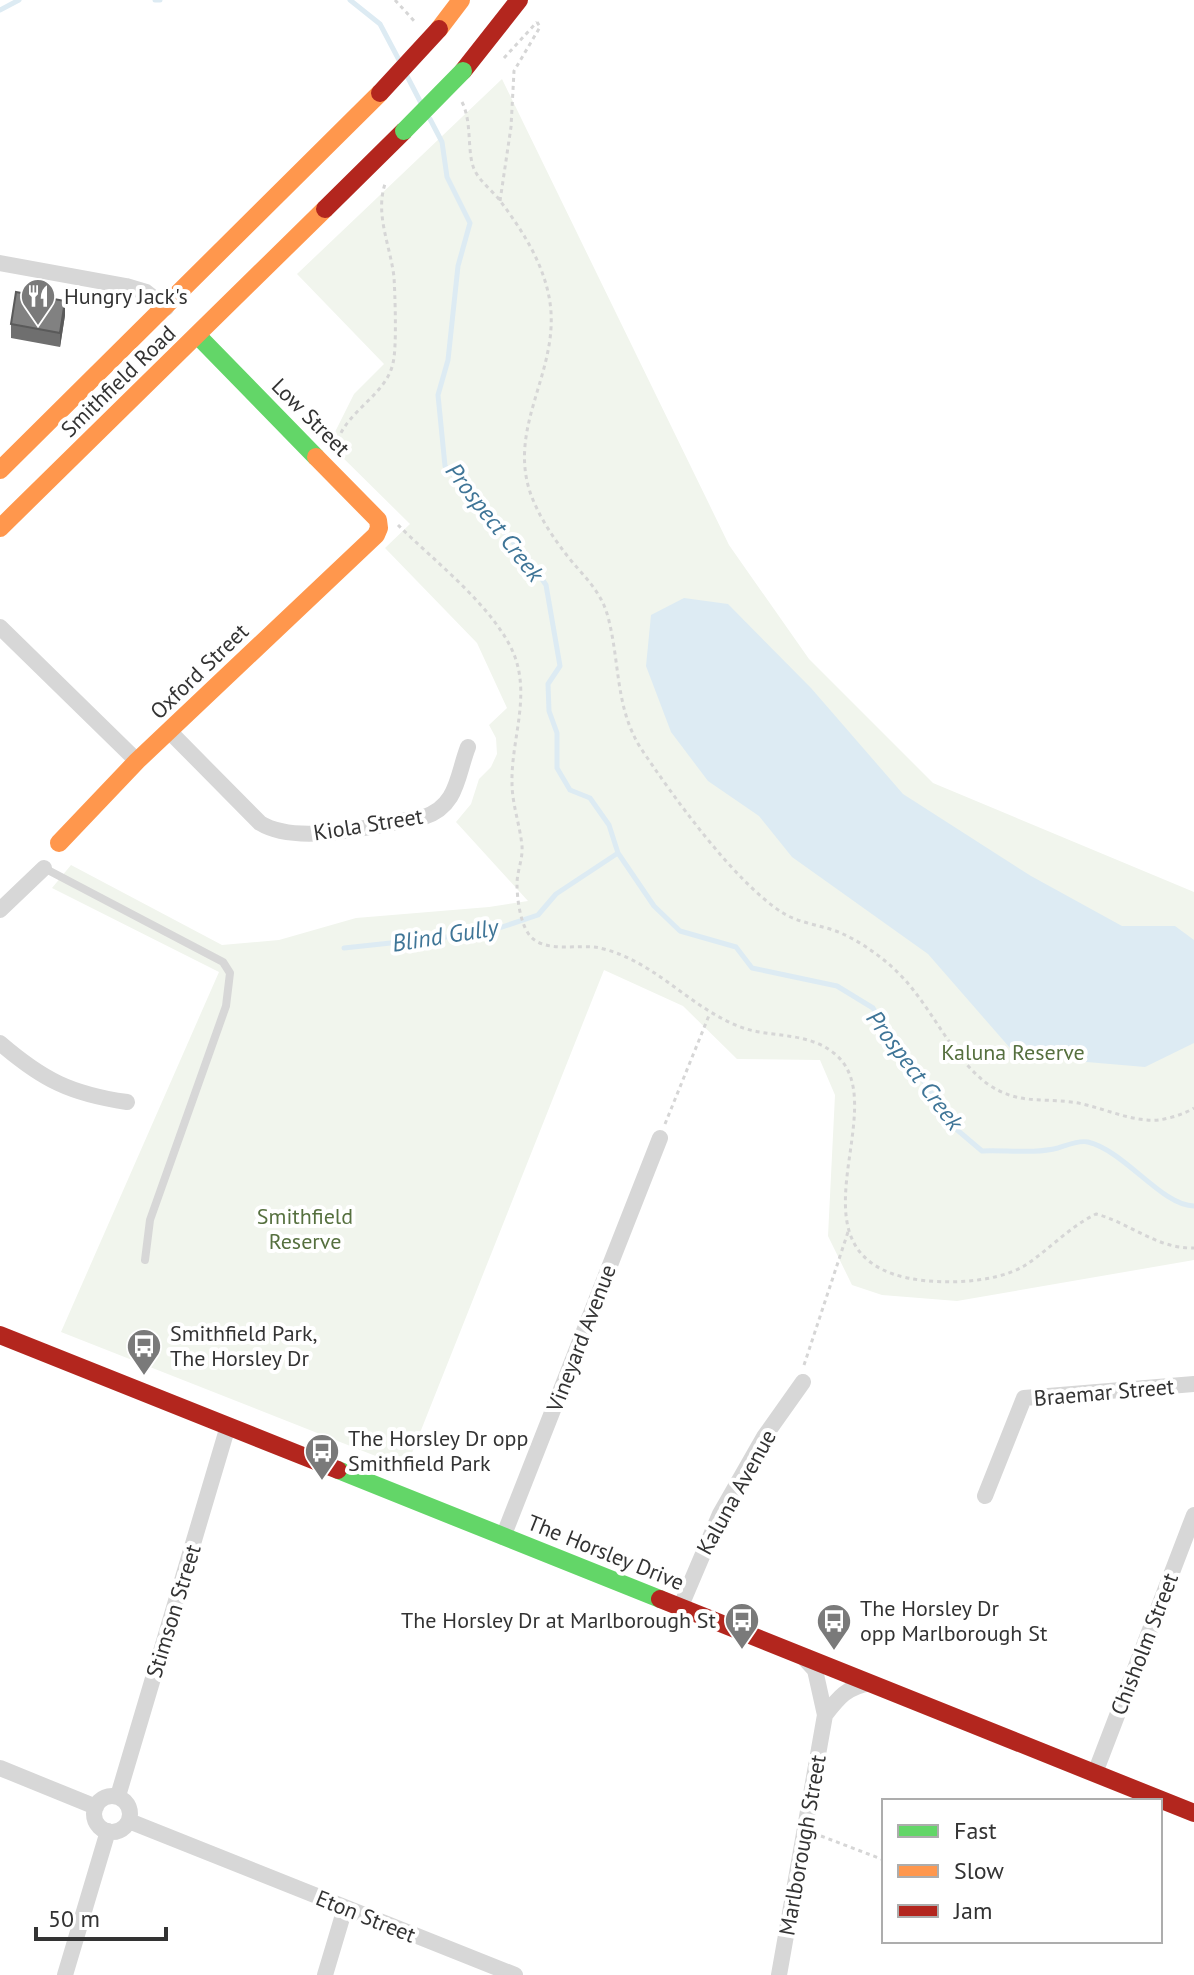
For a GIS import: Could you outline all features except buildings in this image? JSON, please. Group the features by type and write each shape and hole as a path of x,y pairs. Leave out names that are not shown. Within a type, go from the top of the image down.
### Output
{"main road":[{"name":"Smithfield Road","path":"0,470 380,93 439,29 461,0"},
{"name":"Smithfield Road","path":"0,528 198,336 463,71 519,0"},
{"name":"Low Street","path":"198,336 378,520 376,535"},
{"name":"Oxford Street","path":"59,843 137,761 376,535"},
{"name":"The Horsley Drive","path":"0,1335 1159,1799"},
{"name":"The Horsley Drive","path":"1162,1800 1194,1813"}],"street":[{"path":"0,263 126,286 146,292 166,308"},
{"path":"0,627 137,761"},
{"name":"Kiola Street","path":"170,732 260,823 275,831 302,835 424,817 439,811 453,795 468,747"},
{"path":"0,910 44,868"},
{"path":"0,1043 53,1082 90,1097 127,1102"},
{"name":"Vineyard Avenue","path":"503,1537 660,1138"},
{"name":"Kaluna Avenue","path":"680,1608 720,1514 764,1437 803,1382"},
{"name":"Braemar Street","path":"985,1496 1024,1398 1194,1384"},
{"name":"Stimson Street","path":"118,1796 228,1426"},
{"name":"Chisholm Street","path":"1095,1773 1194,1515"},
{"name":"Marlborough Street","path":"779,1975 825,1715 815,1670 803,1656"},
{"path":"825,1715 844,1691 870,1683"},
{"path":"0,1768 96,1807"},
{"path":"105,1796 118,1796 126,1805 129,1821 123,1830 108,1831 96,1817 96,1807 105,1796"},
{"name":"Eton Street","path":"129,1821 515,1975"},
{"path":"65,1975 108,1831"},
{"path":"325,1975 345,1908"}],"lane":[{"path":"44,868 223,962 230,973 226,1006 150,1220 145,1260"}],"path":[{"path":"537,22 540,27 514,71 511,127 500,202 537,256 551,310 549,357 531,409 523,450 530,492 545,523 565,553 600,594 609,618 621,704 639,744 708,840 759,895 785,915 844,934 894,968 957,1051 987,1084 1016,1099 1072,1102 1150,1121 1194,1108"},
{"path":"340,460 336,447 339,434 386,380 393,363 394,277 379,204 385,182 395,171"},
{"path":"392,516 490,616 515,658 522,700 511,785 523,849 517,884 527,931 539,942 548,945 599,948 640,964 668,980 710,1013 741,1028 792,1035 817,1043 837,1055 851,1078 853,1107 847,1216 853,1246 866,1261 894,1274 939,1281 982,1280 1020,1268 1060,1241 1080,1222 1096,1214 1109,1217 1157,1242 1194,1248"},
{"path":"660,1138 710,1013"},
{"path":"803,1382 804,1365 849,1228"},
{"path":"821,1836 882,1859"}],"green space":[{"path":"502,79 729,545 809,659 933,783 1194,892 1194,1260 957,1301 882,1295 852,1285 828,1236 835,1095 820,1060 737,1059 683,1006 604,970 406,1468 61,1332 219,972 52,888 71,865 222,945 279,940 356,918 528,901 456,822 471,804 479,779 491,767 497,754 496,738 489,725 507,708 477,643 385,548 410,524 329,444 354,394 384,364 297,274"}],"shaded area":[{"path":"684,598 728,604 811,688 903,794 1031,876 1122,926 1175,926 1194,940 1194,1043 1145,1067 1017,1056 928,954 792,857 759,816 708,781 671,732 646,666 651,615"}],"waterway":[{"name":"Prospect Creek","path":"0,10 19,0"},
{"name":"Prospect Creek","path":"155,0 160,0"},
{"name":"Prospect Creek","path":"350,0 380,24 399,60"},
{"name":"Prospect Creek","path":"407,76 421,103"},
{"name":"Prospect Creek","path":"430,119 442,142 447,177 470,223 458,266 448,360 438,395 445,466 529,560 546,585 560,666 548,684 549,711 557,733 557,768 570,790 590,798 609,825 618,853 654,906 680,931 736,947 752,968 837,986 873,1008 949,1123 982,1151 1040,1151 1088,1142 1116,1156 1169,1197 1194,1206"},
{"name":"Blind Gully","path":"344,948 484,933 538,915 556,894 618,853"}],"traffic: fast":[{"path":"404,131 463,71"},
{"path":"198,336 316,457"},
{"path":"338,1470 660,1599"}],"traffic: slow":[{"path":"439,29 461,0"},
{"path":"0,470 380,93"},
{"path":"0,528 325,209"},
{"path":"59,843 137,761 376,535 378,520 316,457"}],"traffic: jam":[{"path":"463,71 519,0"},
{"path":"380,93 439,29"},
{"path":"325,209 404,131"},
{"path":"0,1335 338,1470"},
{"path":"660,1599 1159,1799"},
{"path":"1162,1800 1194,1813"}],"place":[{"name":"Hungry Jack's","path":"38,327"},
{"name":"Smithfield Park, The Horsley Dr","path":"144,1377"},
{"name":"The Horsley Dr opp Smithfield Park","path":"322,1482"},
{"name":"The Horsley Dr at Marlborough St","path":"742,1651"},
{"name":"The Horsley Dr opp Marlborough St","path":"834,1652"}],"park label":[{"name":"Kaluna Reserve","path":"1013,1052"},
{"name":"Smithfield Reserve","path":"305,1228"}]}
